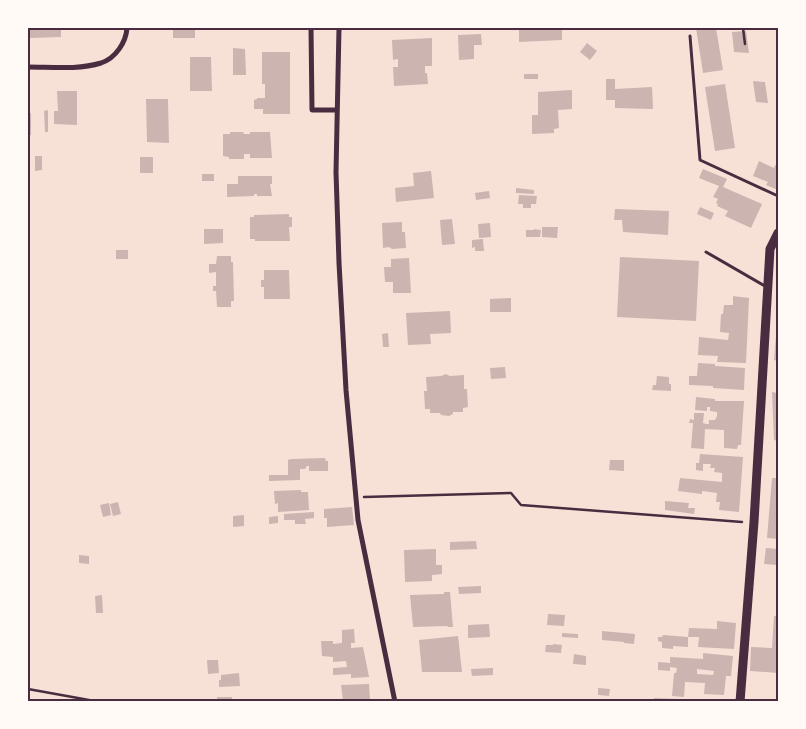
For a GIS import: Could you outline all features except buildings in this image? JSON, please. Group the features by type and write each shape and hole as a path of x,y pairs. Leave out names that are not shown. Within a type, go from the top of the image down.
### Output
{"street":[{"path":"28,67 79,66 103,63 125,42 128,28"},
{"path":"311,28 312,110 336,110"},
{"path":"339,28 336,110 339,263 346,390 358,520 396,702"},
{"path":"740,702 754,522 770,249 778,233"}],"lane":[{"path":"690,36 700,160 778,196"},
{"path":"706,252 768,288"}],"path":[{"path":"744,28 745,44"},
{"path":"356,497 511,494 521,505 754,522"},
{"path":"28,688 100,702"}]}
